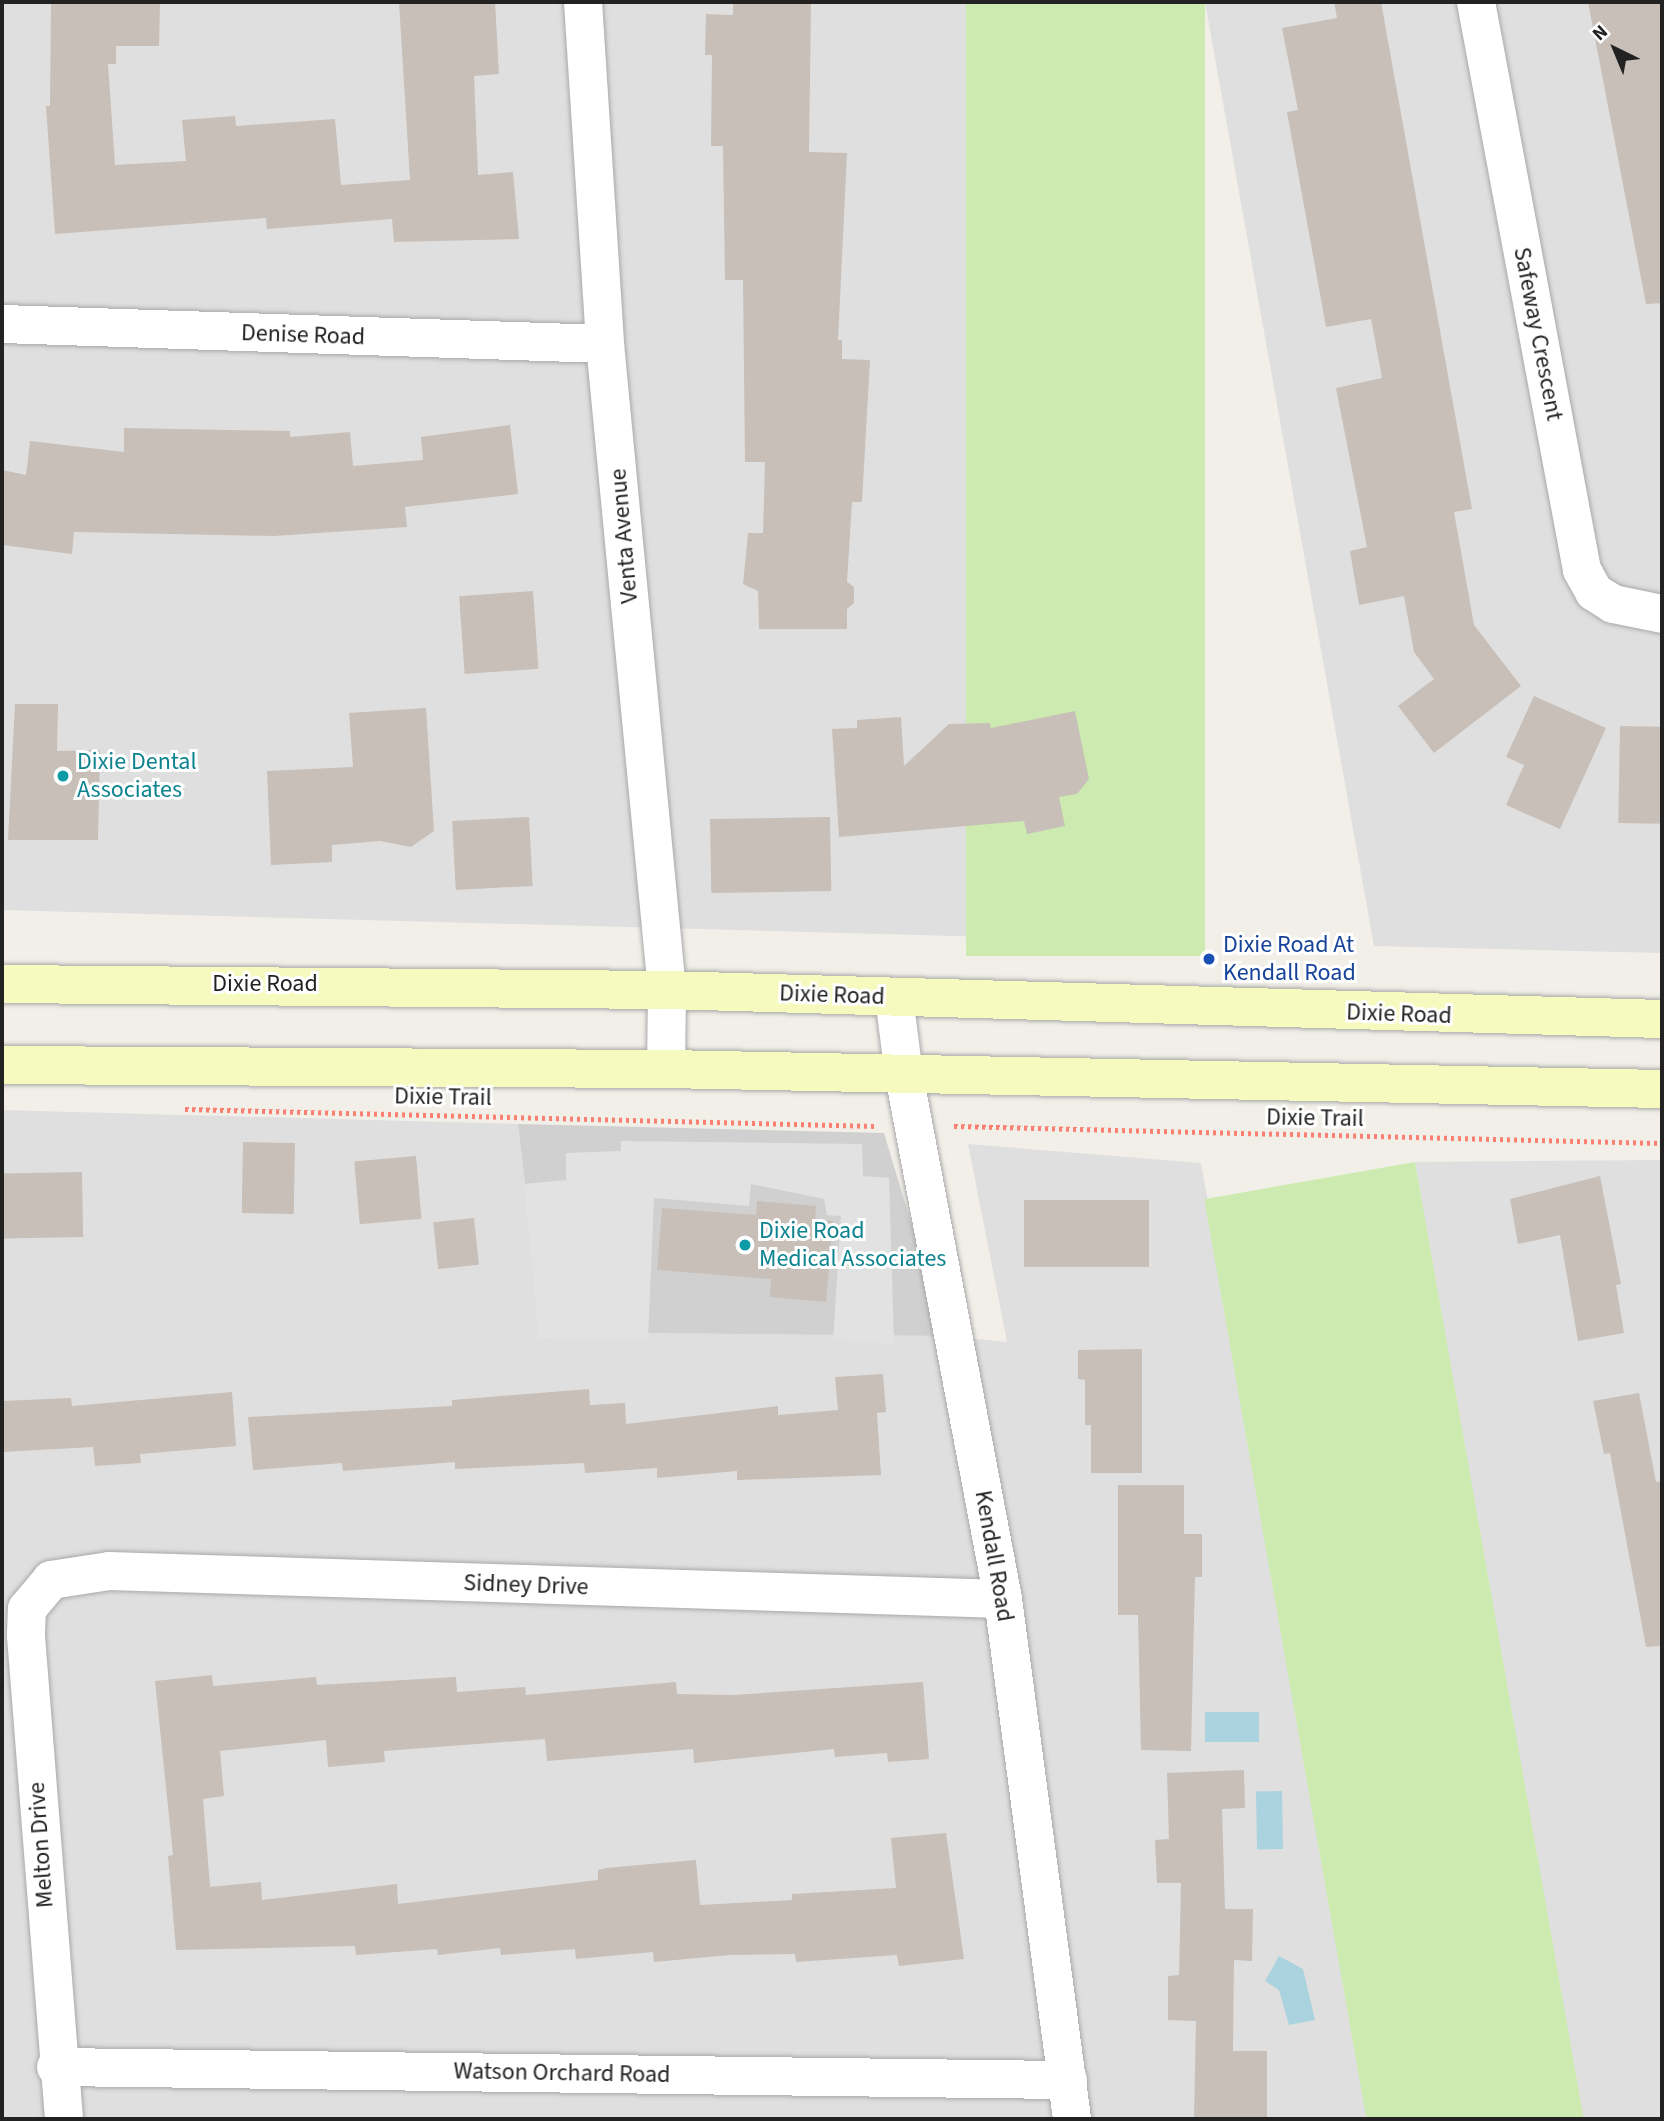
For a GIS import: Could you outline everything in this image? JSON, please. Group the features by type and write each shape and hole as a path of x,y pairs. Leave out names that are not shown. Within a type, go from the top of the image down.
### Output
{"main road":[{"name":"Dixie Road","path":"2,984 667,990 1662,1019"},
{"path":"2,1065 666,1069 1662,1089"}],"street":[{"name":"Venta Avenue","path":"583,2 606,344 667,990 666,1069"},
{"name":"Safeway Crescent","path":"1476,2 1582,570 1594,592 1613,604 1662,614"},
{"name":"Denise Road","path":"2,324 606,344"},
{"name":"Kendall Road","path":"894,997 904,1075 1003,1599 1072,2119"},
{"name":"Sidney Drive","path":"51,1580 109,1572 1003,1599"},
{"name":"Melton Drive","path":"51,1580 27,1609 26,1635 56,2067 64,2119"},
{"name":"Watson Orchard Road","path":"56,2067 1068,2080"}],"path":[{"name":"Dixie Trail","path":"182,1109 884,1126"},
{"name":"Dixie Trail","path":"966,1126 1662,1143"}],"shaded area":[{"path":"2,2 966,2 1135,941 2,910"},
{"path":"1205,2 1662,2 1662,953 1374,946"},
{"path":"2,1110 518,1124 544,1332 945,1336 1007,1342 968,1144 1201,1163 1372,2119 2,2119"},
{"path":"518,1124 884,1133 945,1336 543,1332"},
{"path":"621,1141 862,1144 863,1176 889,1178 894,1344 833,1340 841,1216 827,1215 824,1199 751,1184 749,1206 654,1198 648,1341 539,1338 524,1184 566,1180 566,1153 621,1151"},
{"path":"1662,1160 1662,2119 1576,2119 1415,1162"}],"green space":[{"path":"966,2 1205,2 1205,956 966,956"},
{"path":"1415,1162 1583,2117 1366,2119 1204,1199"}],"water":[{"path":"1205,1712 1259,1712 1259,1742 1205,1742"},
{"path":"1256,1791 1282,1791 1283,1849 1257,1849"},
{"path":"1279,1956 1303,1969 1315,2020 1289,2025 1279,1990 1265,1981"}],"building":[{"path":"51,2 160,2 159,46 116,46 116,64 108,64 115,165 186,161 182,120 235,116 236,126 335,119 341,185 410,180 399,2 495,2 499,74 474,76 478,175 513,172 519,239 394,242 392,219 267,229 266,218 55,234 46,106 50,106"},
{"path":"733,2 811,2 809,152 847,153 838,340 842,340 842,359 870,360 862,502 852,502 847,582 854,587 854,603 847,609 847,629 759,629 758,591 743,584 748,533 763,533 765,462 745,462 743,280 725,280 723,146 711,146 712,55 705,55 706,14 733,15"},
{"path":"1334,2 1381,2 1472,509 1454,512 1474,625 1521,686 1434,753 1398,706 1434,679 1414,652 1404,596 1359,605 1350,551 1367,547 1336,388 1382,378 1371,319 1326,327 1287,112 1298,110 1282,28 1337,18"},
{"path":"1588,2 1662,2 1662,303 1646,304"},
{"path":"510,425 518,494 405,507 407,527 274,536 74,532 72,554 2,545 2,470 26,475 30,441 124,452 124,428 290,431 290,437 350,432 353,466 423,460 421,437"},
{"path":"533,591 538,669 465,674 459,596"},
{"path":"1534,696 1606,728 1560,829 1506,805 1524,765 1506,757"},
{"name":"Dixie Dental Associates","path":"15,704 58,704 57,751 100,750 98,840 8,840"},
{"path":"426,708 434,831 411,847 380,841 332,845 332,862 271,865 267,771 353,767 349,713"},
{"path":"1075,711 1089,779 1077,794 1059,797 1065,826 1027,834 1024,821 839,837 832,729 857,728 857,720 901,717 904,766 949,724 990,723 991,728"},
{"path":"1620,726 1662,727 1660,824 1618,823"},
{"path":"529,817 533,886 456,890 452,821"},
{"path":"830,817 831,891 711,893 710,819"},
{"path":"243,1142 295,1143 294,1214 242,1213"},
{"path":"416,1156 421,1219 360,1224 354,1161"},
{"path":"82,1172 83,1237 3,1238 2,1173"},
{"path":"1600,1176 1621,1284 1616,1285 1624,1333 1578,1341 1560,1235 1518,1244 1510,1199"},
{"path":"1024,1200 1149,1200 1149,1267 1024,1267"},
{"name":"Dixie Road Medical Associates","path":"757,1201 816,1206 815,1220 833,1221 826,1302 770,1297 771,1279 657,1270 662,1208 756,1215"},
{"path":"474,1218 479,1265 438,1269 433,1222"},
{"path":"1142,1349 1142,1473 1091,1473 1091,1425 1085,1425 1085,1380 1078,1379 1078,1350"},
{"path":"883,1374 886,1412 877,1413 881,1475 737,1480 737,1471 657,1478 657,1468 585,1473 584,1463 455,1469 455,1462 343,1471 342,1463 253,1470 248,1417 452,1406 452,1400 589,1389 590,1405 625,1403 626,1424 778,1406 778,1415 838,1410 835,1377"},
{"path":"232,1392 236,1446 140,1454 141,1463 95,1466 93,1447 2,1452 2,1401 71,1398 72,1406"},
{"path":"1639,1393 1656,1482 1662,1481 1662,1646 1646,1647 1610,1453 1604,1454 1593,1401"},
{"path":"1118,1485 1184,1485 1184,1534 1202,1534 1202,1577 1195,1577 1191,1751 1141,1750 1138,1615 1118,1615"},
{"path":"212,1675 213,1686 316,1677 317,1685 456,1677 457,1692 525,1687 526,1695 676,1682 677,1694 733,1695 923,1682 929,1759 888,1762 887,1753 835,1757 834,1749 694,1763 693,1749 547,1761 545,1739 384,1751 385,1762 328,1767 326,1740 220,1751 224,1796 203,1799 210,1887 261,1882 262,1900 397,1884 398,1904 598,1880 598,1870 606,1868 696,1860 700,1905 792,1900 792,1894 896,1888 891,1838 946,1833 964,1959 899,1966 897,1955 796,1962 795,1954 730,1955 654,1962 653,1952 576,1959 575,1949 501,1955 500,1948 438,1955 437,1949 356,1955 355,1946 176,1950 168,1856 173,1855 155,1681"},
{"path":"1244,1770 1245,1808 1222,1809 1225,1909 1253,1909 1252,1961 1234,1960 1233,2051 1267,2051 1267,2119 1194,2119 1196,2021 1168,2020 1168,1976 1179,1975 1181,1883 1157,1883 1155,1840 1169,1839 1167,1773"}],"place":[{"name":"Dixie Dental Associates","path":"63,776"},
{"name":"Dixie Road At Kendall Road","path":"1209,959"},
{"name":"Dixie Road Medical Associates","path":"745,1245"}]}
